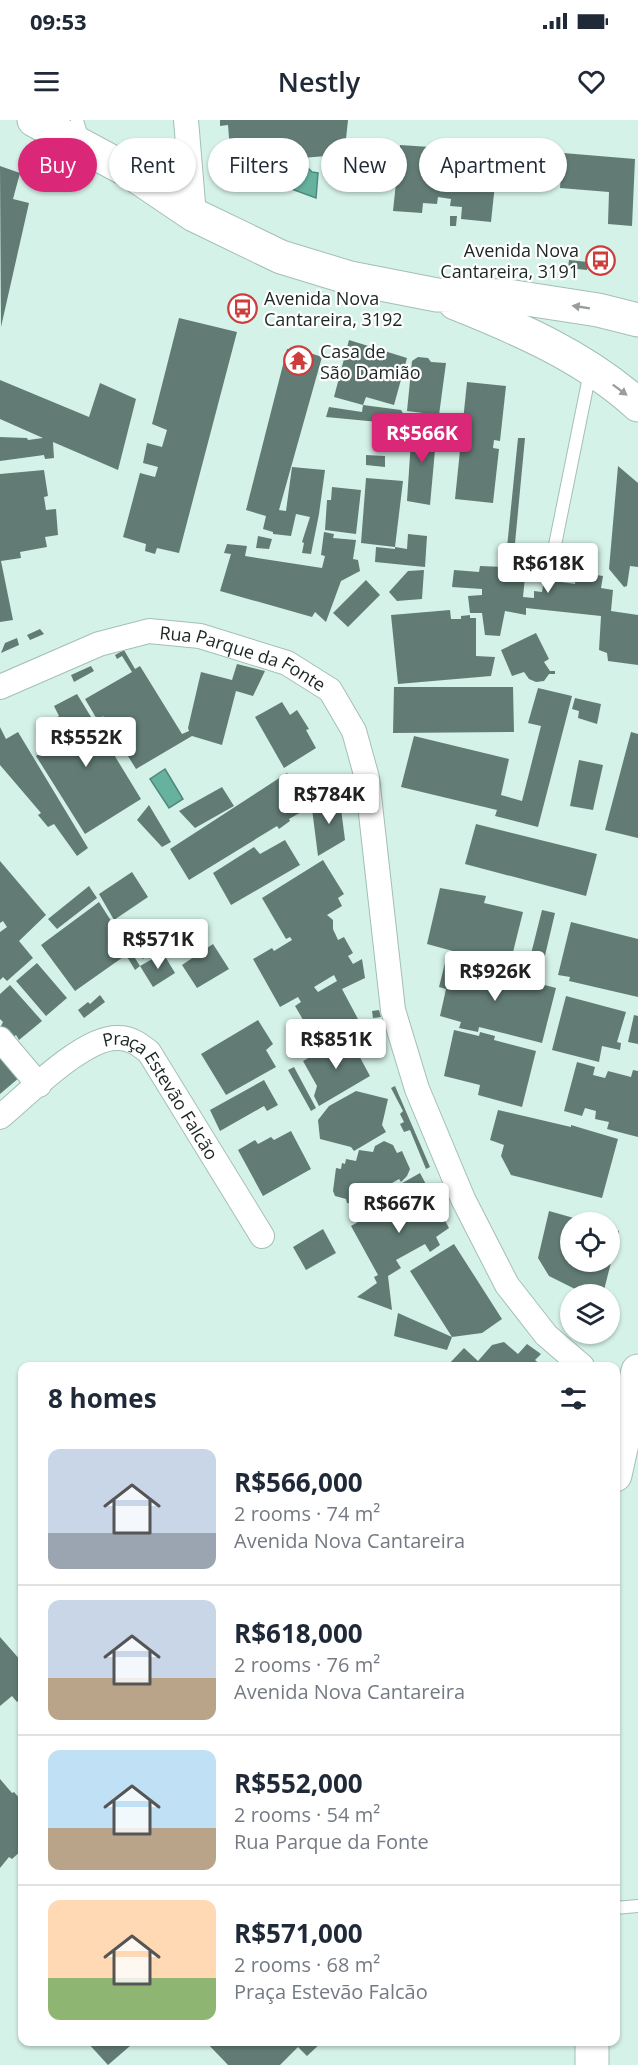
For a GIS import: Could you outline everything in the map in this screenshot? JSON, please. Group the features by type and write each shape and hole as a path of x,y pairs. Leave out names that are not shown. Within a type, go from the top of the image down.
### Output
{"main road":[{"path":"34,120 81,134 129,171 194,215 281,256 350,278 437,296 516,327 591,368 638,405"},
{"path":"437,296 508,296 598,310 638,320"},
{"path":"620,1441 628,1387"},
{"path":"592,2046 592,2065"}],"street":[{"path":"186,120 194,215"},
{"name":"Rua Parque da Fonte","path":"0,687 99,644 149,631 200,636 287,663 330,690 354,731 367,778 393,1010 417,1089 463,1199 507,1285 546,1335 577,1362"},
{"name":"Praça Estevão Falcão","path":"0,1117 74,1054 95,1043 119,1038 138,1043 149,1052 262,1236"},
{"path":"0,1039 39,1085"}],"lane":[{"path":"555,545 591,368"},
{"path":"620,1908 638,1906"}],"shaded area":[{"path":"309,169 318,173 316,198 300,192 309,192"},
{"path":"165,769 183,799 169,808 150,779"},
{"path":"139,920 157,948 143,958 124,931"}],"building":[{"path":"220,120 348,120 346,138 321,138 321,156 309,157 309,138 229,138 228,125 220,126"},
{"path":"407,145 419,146 419,192 494,192 491,222 461,219 462,207 450,206 451,199 438,197 437,204 423,203 422,213 393,211 395,192 407,192"},
{"path":"567,153 635,159 632,226 608,224 609,192 567,189"},
{"path":"0,166 18,172 13,199 29,203 1,327"},
{"path":"450,216 457,216 456,226 450,226"},
{"path":"569,260 588,262 587,270 568,268"},
{"path":"179,318 237,332 179,553 157,548 155,554 145,551 146,544 123,537 140,473 155,477 158,467 143,463 147,443 162,447 167,430 152,424"},
{"path":"349,340 407,358 394,405 366,397 363,405 334,397"},
{"path":"287,349 304,351 322,357 279,510 286,511 292,467 325,470 311,554 302,553 304,543 302,542 310,517 296,514 291,536 273,534 263,529 266,516 246,510"},
{"path":"418,357 428,358 431,362 446,363 439,415 407,411 412,361"},
{"path":"0,380 89,417 100,383 136,399 118,470 53,442 54,458 45,459 44,455 0,461 0,437 27,438 28,440 43,438 0,419"},
{"path":"467,382 506,386 500,441 494,440 493,448 499,449 493,503 455,499"},
{"path":"363,405 401,410 410,425 326,417 329,407 362,412"},
{"path":"412,425 437,428 430,505 407,501"},
{"path":"518,438 525,438 512,575 525,577 523,597 534,598 534,591 542,592 548,580 575,584 577,572 603,576 601,588 613,590 611,611 638,615 638,665 608,661 607,653 599,650 601,616 526,608 526,615 505,611 500,636 485,635 482,613 470,613 468,596 482,595 482,589 452,587 454,570 479,572 480,566 505,567"},
{"path":"366,455 385,456 385,467 366,465"},
{"path":"618,466 638,483 638,567 630,566 627,586 624,587 609,569"},
{"path":"44,470 48,496 44,497 46,510 56,509 58,535 45,537 47,547 20,552 21,558 1,561 13,620 0,622 0,474"},
{"path":"366,478 403,481 395,547 361,543"},
{"path":"332,487 361,490 356,534 325,530 327,500 331,500"},
{"path":"324,532 334,534 333,538 356,540 353,559 358,560 360,571 341,581 326,622 315,612 312,617 220,591 231,554 224,553 227,544 247,546 245,556 322,568 325,556 321,555"},
{"path":"408,534 427,536 425,567 375,562 376,547 395,549 395,547 407,549"},
{"path":"258,536 272,539 269,549 256,548"},
{"path":"424,570 422,599 397,601 389,592 408,571"},
{"path":"366,580 380,595 348,627 333,613"},
{"path":"450,610 451,619 461,619 461,616 470,615 470,618 476,618 476,656 495,657 491,676 398,684 391,615"},
{"path":"40,629 44,634 30,640 27,635"},
{"path":"536,633 549,659 544,662 550,671 555,671 555,674 549,674 544,681 536,682 529,679 524,672 512,676 501,650"},
{"path":"17,638 19,645 1,653 5,643"},
{"path":"124,650 135,669 140,666 182,734 189,731 201,672 232,680 237,664 265,671 253,696 236,691 222,745 192,736 136,769 103,716 98,721 85,699 132,672 122,656 117,659 115,655"},
{"path":"91,666 94,671 74,682 71,675"},
{"path":"394,687 513,687 514,732 393,733"},
{"path":"538,688 572,696 538,827 495,816 497,810 401,787 414,736 509,759 501,795 522,801 541,726 528,723"},
{"path":"77,694 141,799 85,834 36,756 55,746 54,741 57,737 49,722 59,716 54,706"},
{"path":"575,698 601,704 597,724 578,718 579,711 572,709"},
{"path":"282,702 290,715 297,710 309,729 306,730 316,748 284,768 255,717"},
{"path":"0,727 6,739 18,732 88,848 77,856 54,824 48,827 38,815 41,813 0,765"},
{"path":"631,732 638,734 638,838 605,830"},
{"path":"579,760 603,765 593,810 570,806"},
{"path":"287,773 308,808 289,819 290,821 279,829 277,826 189,880 170,849"},
{"path":"222,787 234,806 195,828 179,811"},
{"path":"339,793 345,840 318,856 312,809"},
{"path":"149,805 171,842 162,847 137,820"},
{"path":"476,824 597,854 586,896 465,864"},
{"path":"285,840 300,865 231,905 213,873 254,847 260,854"},
{"path":"323,860 344,894 338,898 342,906 327,915 333,920 333,929 338,940 344,937 353,953 348,956 353,964 362,959 365,978 342,989 358,1019 317,1042 320,1048 307,1055 304,1048 316,1042 295,1006 301,1002 298,997 280,1007 253,959 272,948 274,951 292,940 290,937 286,939 262,898","holes":["334,975 337,981 318,992 314,987"]},
{"path":"0,861 46,915 19,941 33,958 7,981 3,977 0,980 0,932 7,927 3,921 0,923"},
{"path":"132,872 148,897 114,920 99,894"},
{"path":"89,886 97,898 57,929 48,919"},
{"path":"440,888 486,896 484,903 523,912 510,964 427,944"},
{"path":"99,902 140,966 135,970 126,955 75,991 41,945"},
{"path":"542,910 555,913 540,977 526,974"},
{"path":"571,922 638,939 638,997 569,981 570,977 558,975"},
{"path":"213,944 229,969 197,988 182,965"},
{"path":"163,953 175,973 153,987 140,966"},
{"path":"446,959 556,988 542,1043 479,1027 478,1032 459,1028 461,1022 440,1016 446,989 439,987"},
{"path":"37,963 67,998 46,1016 16,981"},
{"path":"10,985 42,1021 19,1040 16,1035 10,1040 0,1028 3,1022 0,1019 0,994"},
{"path":"100,995 105,1002 84,1018 78,1010 88,1002 90,1004"},
{"path":"566,996 626,1012 617,1042 621,1043 620,1050 602,1046 599,1062 552,1050"},
{"path":"379,1010 381,1017 373,1018 372,1011"},
{"path":"634,1015 638,1016 638,1044 628,1042"},
{"path":"258,1020 273,1044 266,1050 276,1067 226,1095 201,1054"},
{"path":"454,1030 479,1036 480,1032 495,1036 494,1040 536,1051 522,1107 478,1095 480,1085 444,1076"},
{"path":"348,1035 370,1076 319,1106 314,1096 317,1086 303,1061 330,1046 329,1044 340,1037 341,1040"},
{"path":"378,1042 382,1055 370,1054 366,1047"},
{"path":"0,1054 20,1077 0,1094"},
{"path":"577,1062 595,1067 593,1075 605,1078 608,1071 631,1077 633,1070 638,1071 638,1137 607,1129 609,1122 595,1119 596,1111 585,1108 582,1116 564,1111"},
{"path":"294,1067 316,1108 311,1111 288,1070"},
{"path":"264,1080 278,1105 267,1111 264,1106 220,1131 210,1110"},
{"path":"395,1086 430,1167 426,1169 410,1130 404,1132 400,1124 404,1122 400,1114 403,1111 391,1088"},
{"path":"356,1091 388,1099 382,1125 386,1132 354,1151 351,1147 320,1139 318,1120 329,1106"},
{"path":"498,1110 571,1127 571,1125 618,1139 602,1198 511,1175 501,1156 504,1145 490,1140"},
{"path":"291,1131 311,1169 263,1196 238,1150 255,1140 258,1144 271,1137 274,1140"},
{"path":"384,1141 393,1145 397,1153 402,1151 410,1169 407,1176 401,1182 399,1179 375,1193 375,1200 368,1197 363,1200 364,1203 357,1206 347,1203 346,1199 335,1196 333,1191 336,1168 341,1169 346,1159 356,1161 359,1150 373,1152 375,1146"},
{"path":"420,1173 449,1228 436,1237 440,1245 430,1252 425,1244 396,1260 401,1268 388,1276 392,1310 357,1297 377,1283 374,1277 378,1275 351,1226 403,1197 397,1186"},
{"path":"549,1211 560,1214 560,1272 609,1272 606,1284 565,1284 549,1276 538,1258"},
{"path":"323,1229 336,1253 306,1270 293,1247"},
{"path":"454,1244 502,1319 482,1333 452,1337 410,1271"},
{"path":"398,1313 452,1337 447,1350 394,1336"},
{"path":"504,1342 518,1354 527,1344 541,1354 535,1360 537,1362 451,1362 464,1348 478,1361 492,1345"},
{"path":"0,1637 18,1657 18,1701 12,1696 0,1706"},
{"path":"0,1779 18,1796 18,1854 12,1859 9,1857 0,1868"},
{"path":"91,2046 130,2046 108,2065"},
{"path":"210,2046 318,2046 307,2056 298,2047 280,2065 228,2065"}],"place":[{"name":"Avenida Nova Cantareira, 3191","path":"600,260"},
{"name":"Avenida Nova Cantareira, 3192","path":"243,308"},
{"name":"Casa de São Damião","path":"299,361"}]}
